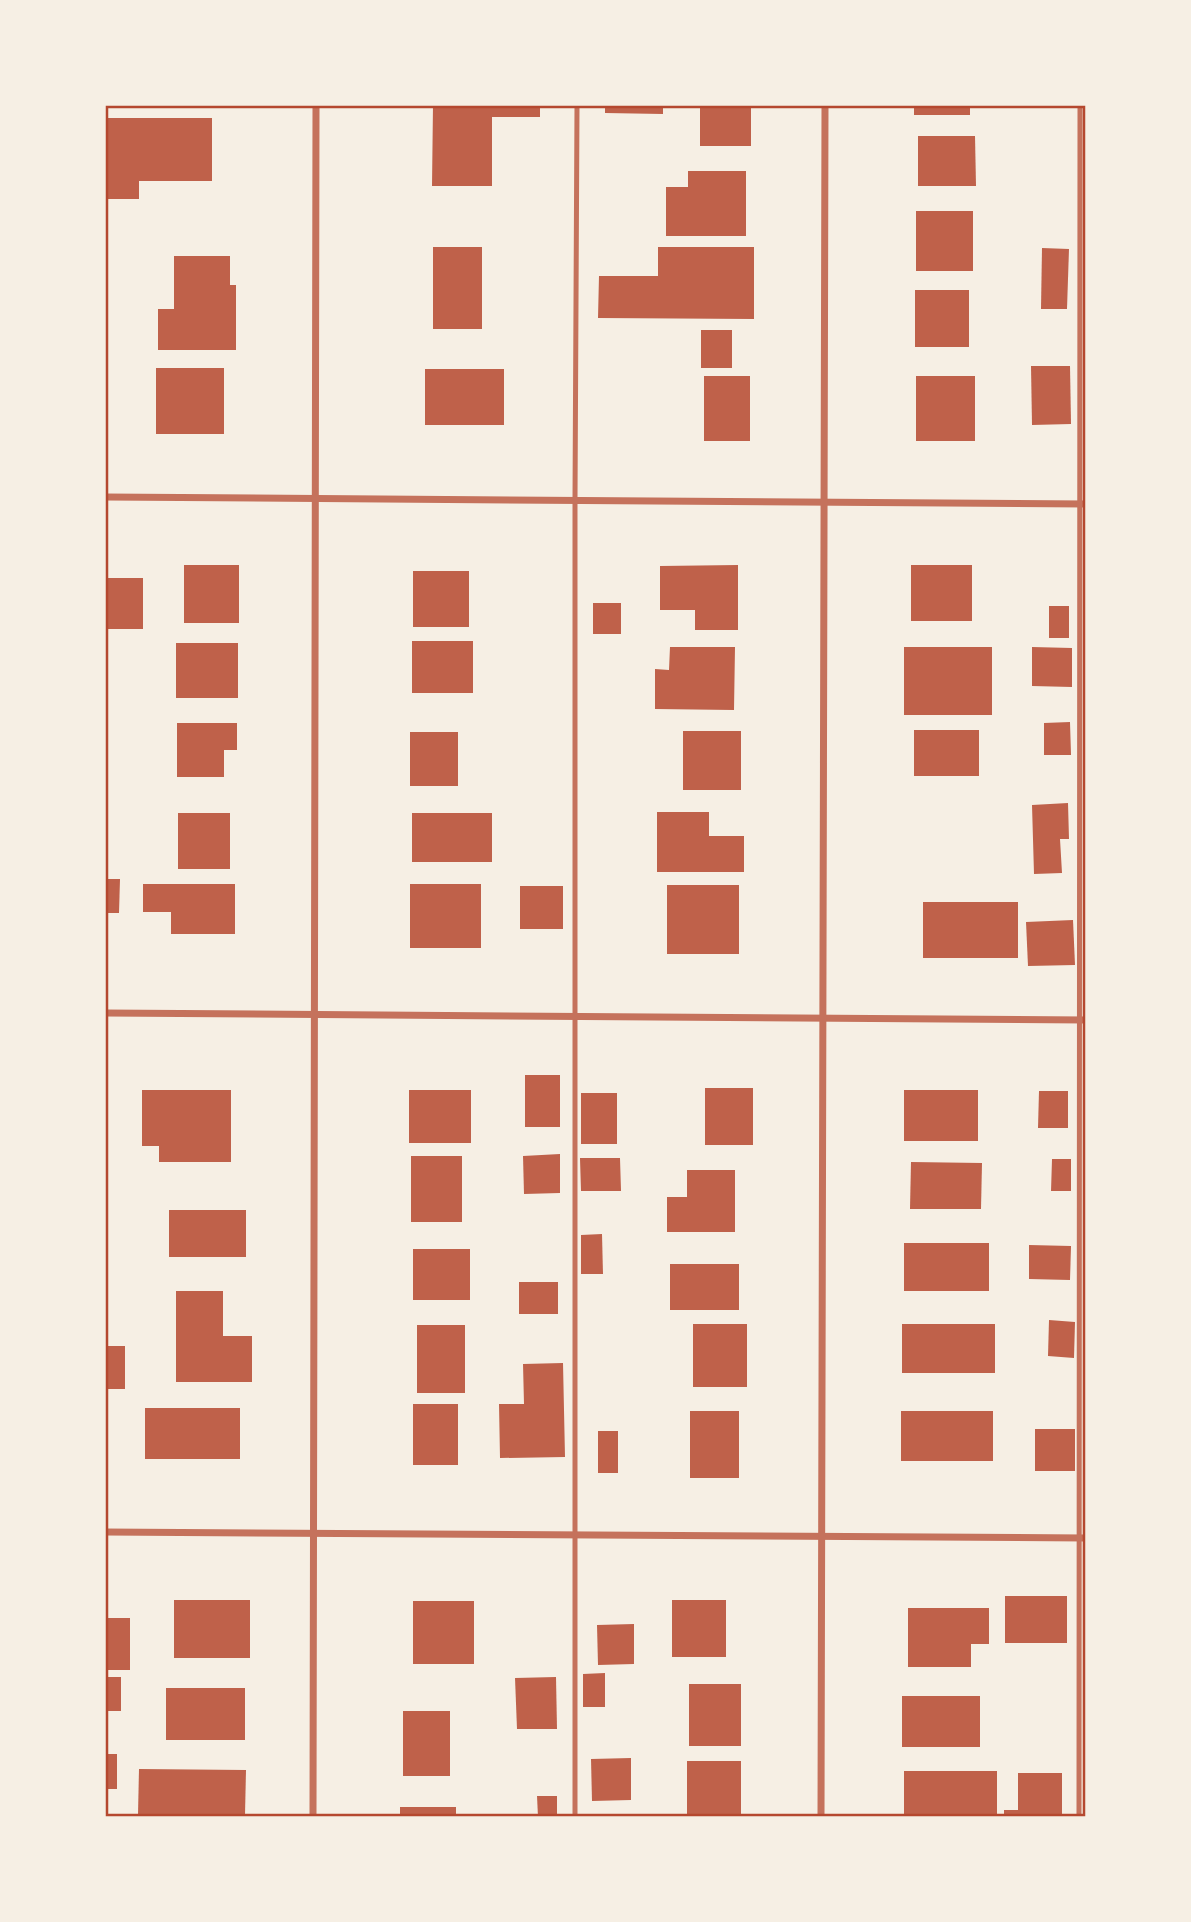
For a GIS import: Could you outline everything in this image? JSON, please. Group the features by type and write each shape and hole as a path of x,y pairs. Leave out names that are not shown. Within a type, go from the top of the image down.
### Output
{"street":[{"path":"313,1817 317,105"},
{"path":"821,1817 825,105"},
{"path":"105,497 1083,504"},
{"path":"105,1013 1083,1020"},
{"path":"105,1532 1082,1538"}],"lane":[{"path":"575,1817 577,105"},
{"path":"1079,1817 1083,1020 1080,105"}],"building":[{"path":"433,105 540,105 540,117 492,117 492,186 432,186"},
{"path":"605,105 663,105 663,114 605,113"},
{"path":"700,105 751,105 751,146 700,146"},
{"path":"914,105 970,105 970,115 914,115"},
{"path":"105,118 212,118 212,181 139,181 139,199 105,199"},
{"path":"918,136 975,136 976,186 918,186"},
{"path":"688,171 746,171 746,236 666,236 666,187 688,187"},
{"path":"916,211 973,211 973,271 916,271"},
{"path":"433,247 482,247 482,329 433,329"},
{"path":"658,247 754,247 754,319 598,318 599,276 658,276"},
{"path":"1042,248 1069,249 1067,309 1041,309"},
{"path":"174,256 230,256 230,285 236,285 236,350 158,350 158,309 174,309"},
{"path":"915,290 969,290 969,347 915,347"},
{"path":"701,330 732,330 732,368 701,368"},
{"path":"1031,366 1070,366 1071,424 1032,425"},
{"path":"156,368 224,368 224,434 156,434"},
{"path":"425,369 504,369 504,425 425,425"},
{"path":"704,376 750,376 750,441 704,441"},
{"path":"916,376 975,376 975,441 916,441"},
{"path":"184,565 239,565 239,623 184,623"},
{"path":"738,565 738,630 695,630 695,610 660,610 660,566"},
{"path":"911,565 972,565 972,621 911,621"},
{"path":"413,571 469,571 469,627 413,627"},
{"path":"105,578 143,578 143,629 105,629"},
{"path":"593,603 621,603 621,634 593,634"},
{"path":"1049,606 1069,606 1069,638 1049,638"},
{"path":"412,641 473,641 473,693 412,693"},
{"path":"176,643 238,643 238,698 176,698"},
{"path":"670,647 735,647 734,710 655,709 655,669 669,670"},
{"path":"904,647 992,647 992,715 904,715"},
{"path":"1032,647 1072,648 1072,687 1032,686"},
{"path":"1070,722 1071,755 1044,755 1044,723"},
{"path":"177,723 237,723 237,750 224,750 224,777 177,777"},
{"path":"914,730 979,730 979,776 914,776"},
{"path":"683,731 741,731 741,790 683,790"},
{"path":"410,732 458,732 458,786 410,786"},
{"path":"1068,803 1069,839 1060,839 1062,873 1034,874 1032,805"},
{"path":"657,812 709,812 709,836 744,836 744,872 657,872"},
{"path":"178,813 230,813 230,869 178,869"},
{"path":"412,813 492,813 492,862 412,862"},
{"path":"105,879 120,879 119,913 105,913"},
{"path":"143,884 235,884 235,934 171,934 171,912 143,912"},
{"path":"410,884 481,884 481,948 410,948"},
{"path":"667,885 739,885 739,954 667,954"},
{"path":"520,886 563,886 563,929 520,929"},
{"path":"923,902 1018,902 1018,958 923,958"},
{"path":"1073,920 1075,965 1028,966 1026,922"},
{"path":"525,1075 560,1075 560,1127 525,1127"},
{"path":"705,1088 753,1088 753,1145 705,1145"},
{"path":"142,1090 231,1090 231,1162 159,1162 159,1146 142,1146"},
{"path":"409,1090 471,1090 471,1143 409,1143"},
{"path":"904,1090 978,1090 978,1141 904,1141"},
{"path":"1039,1091 1068,1091 1068,1128 1038,1128"},
{"path":"581,1093 617,1093 617,1144 581,1144"},
{"path":"560,1154 560,1193 524,1194 523,1156"},
{"path":"411,1156 462,1156 462,1222 411,1222"},
{"path":"580,1158 620,1158 621,1191 581,1191"},
{"path":"1052,1159 1071,1159 1071,1191 1051,1191"},
{"path":"911,1162 982,1163 981,1209 910,1209"},
{"path":"687,1170 735,1170 735,1232 667,1232 667,1197 687,1197"},
{"path":"169,1210 246,1210 246,1257 169,1257"},
{"path":"602,1234 603,1274 581,1274 581,1235"},
{"path":"904,1243 989,1243 989,1291 904,1291"},
{"path":"1029,1245 1071,1246 1070,1280 1029,1279"},
{"path":"413,1249 470,1249 470,1300 413,1300"},
{"path":"670,1264 739,1264 739,1310 670,1310"},
{"path":"519,1282 558,1282 558,1314 519,1314"},
{"path":"176,1291 223,1291 223,1336 252,1336 252,1382 176,1382"},
{"path":"1049,1320 1075,1322 1074,1358 1048,1356"},
{"path":"693,1324 747,1324 747,1387 693,1387"},
{"path":"902,1324 995,1324 995,1373 902,1373"},
{"path":"417,1325 465,1325 465,1393 417,1393"},
{"path":"105,1346 125,1346 125,1389 105,1389"},
{"path":"563,1363 565,1457 500,1458 499,1404 524,1404 523,1364"},
{"path":"413,1404 458,1404 458,1465 413,1465"},
{"path":"145,1408 240,1408 240,1459 145,1459"},
{"path":"690,1411 739,1411 739,1478 690,1478"},
{"path":"901,1411 993,1411 993,1461 901,1461"},
{"path":"1035,1429 1075,1429 1075,1471 1035,1471"},
{"path":"598,1431 618,1431 618,1473 598,1473"},
{"path":"1005,1596 1067,1596 1067,1643 1005,1643"},
{"path":"174,1600 250,1600 250,1658 174,1658"},
{"path":"672,1600 726,1600 726,1657 672,1657"},
{"path":"413,1601 474,1601 474,1664 413,1664"},
{"path":"908,1608 989,1608 989,1644 971,1644 971,1667 908,1667"},
{"path":"105,1618 130,1618 130,1670 105,1670"},
{"path":"634,1624 634,1664 598,1665 597,1625"},
{"path":"605,1673 605,1707 583,1707 583,1674"},
{"path":"105,1677 121,1677 121,1711 105,1711"},
{"path":"556,1677 557,1729 517,1729 515,1678"},
{"path":"689,1684 741,1684 741,1746 689,1746"},
{"path":"166,1688 245,1688 245,1740 166,1740"},
{"path":"902,1696 980,1696 980,1747 902,1747"},
{"path":"403,1711 450,1711 450,1776 403,1776"},
{"path":"105,1754 117,1754 117,1789 105,1789"},
{"path":"631,1758 631,1800 592,1801 591,1759"},
{"path":"687,1761 741,1761 741,1817 687,1817"},
{"path":"139,1769 246,1770 245,1815 138,1815"},
{"path":"904,1771 997,1771 997,1817 904,1817"},
{"path":"1018,1773 1062,1773 1062,1817 1004,1817 1004,1810 1018,1810"},
{"path":"537,1796 557,1796 557,1817 538,1817"},
{"path":"400,1807 456,1807 456,1817 400,1817"}]}
